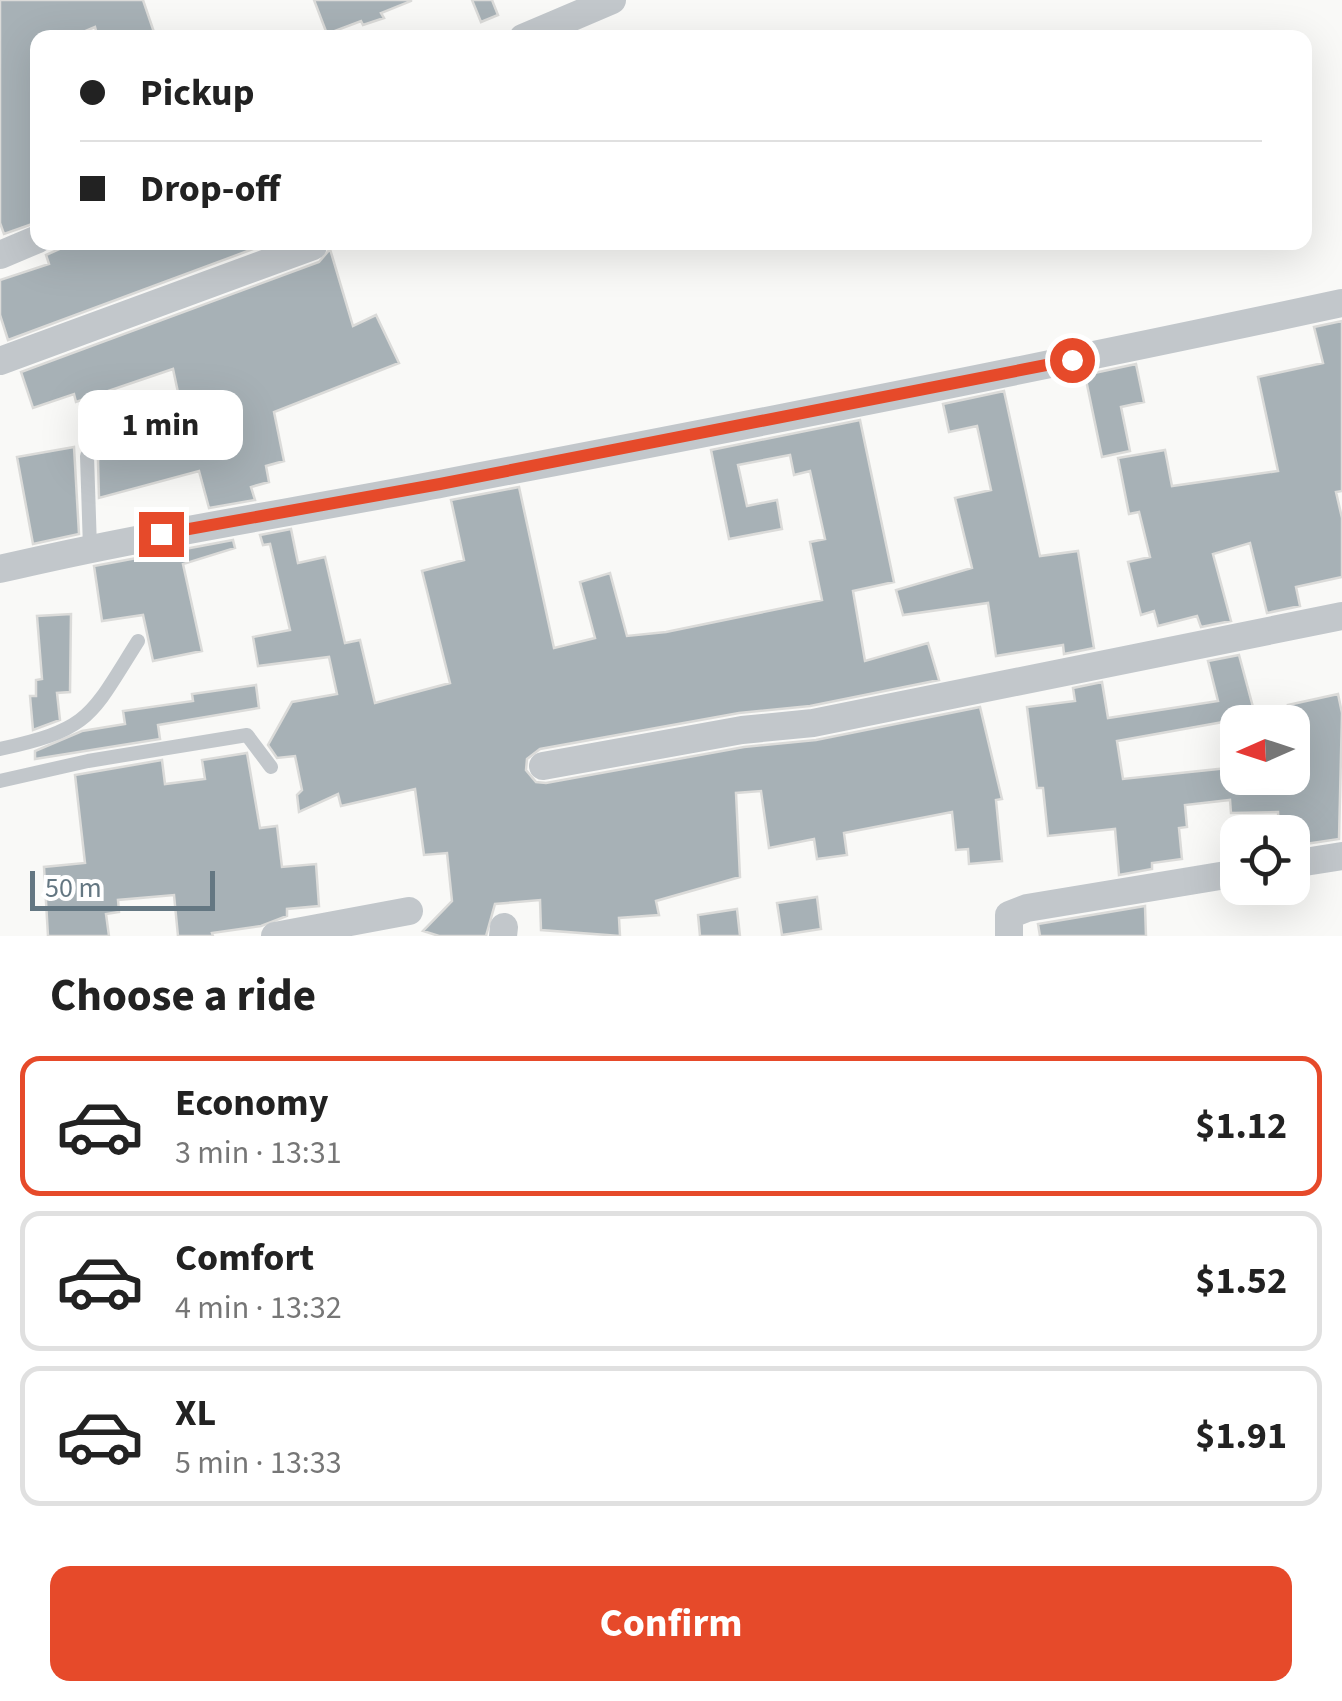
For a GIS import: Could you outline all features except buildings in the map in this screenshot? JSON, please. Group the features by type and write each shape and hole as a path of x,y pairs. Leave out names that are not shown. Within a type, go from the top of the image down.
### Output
{"street":[{"path":"542,30 612,0"},
{"path":"0,255 30,242"},
{"path":"0,360 302,250"},
{"path":"0,569 90,548 440,484 1342,304"},
{"path":"542,766 742,730 813,723 1342,616"},
{"path":"1310,861 1342,856"},
{"path":"1008,936 1009,915 1026,908 1220,876"},
{"path":"275,936 409,911"}],"lane":[{"path":"90,548 87,456 103,440 178,408"},
{"path":"0,749 75,727 95,708 138,641"},
{"path":"0,782 88,761 247,735 271,767"}],"route":[{"path":"161,534 440,484 1072,360"}]}
